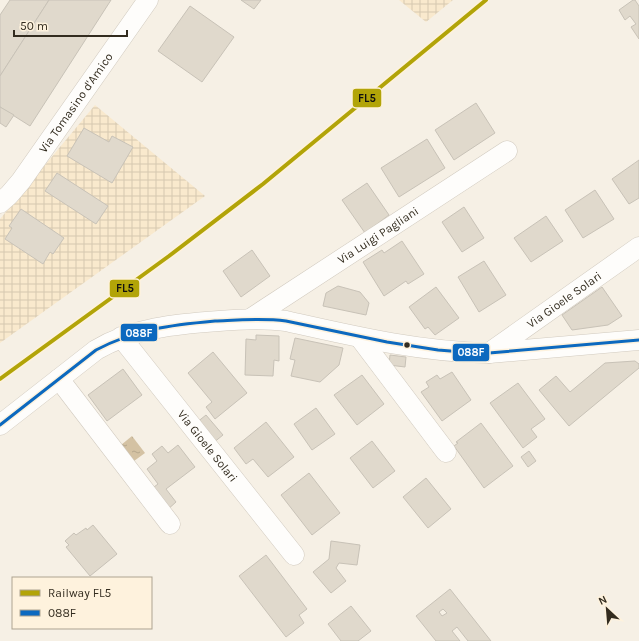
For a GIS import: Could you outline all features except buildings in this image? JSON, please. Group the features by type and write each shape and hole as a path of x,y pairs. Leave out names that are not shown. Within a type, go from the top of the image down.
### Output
{"street":[{"name":"Via Tomasino d'Amico","path":"0,202 22,181 148,0"},
{"name":"Via Luigi Pagliani","path":"250,319 507,151"},
{"name":"Via Gioele Solari","path":"489,353 639,247"},
{"name":"Via Gioele Solari","path":"0,425 96,350 108,343 140,332 172,326 204,322 269,319 286,321 360,338 424,349 453,352 489,353 639,340"},
{"name":"Via Gioele Solari","path":"121,338 294,555"},
{"path":"360,338 446,452"},
{"path":"59,379 170,524"}],"shaded area":[{"path":"399,0 453,0 426,22"},
{"path":"95,105 205,196 0,343 0,219"}],"water":[{"path":"132,436 145,453 134,461 121,445"}],"rail line":[{"name":"FL5","path":"0,379 169,256 263,184 486,0"}],"transit line":[{"name":"088F","path":"0,425 96,350 125,337 154,329 183,324 233,320 277,320 387,342 438,350 489,353 639,340"}]}
